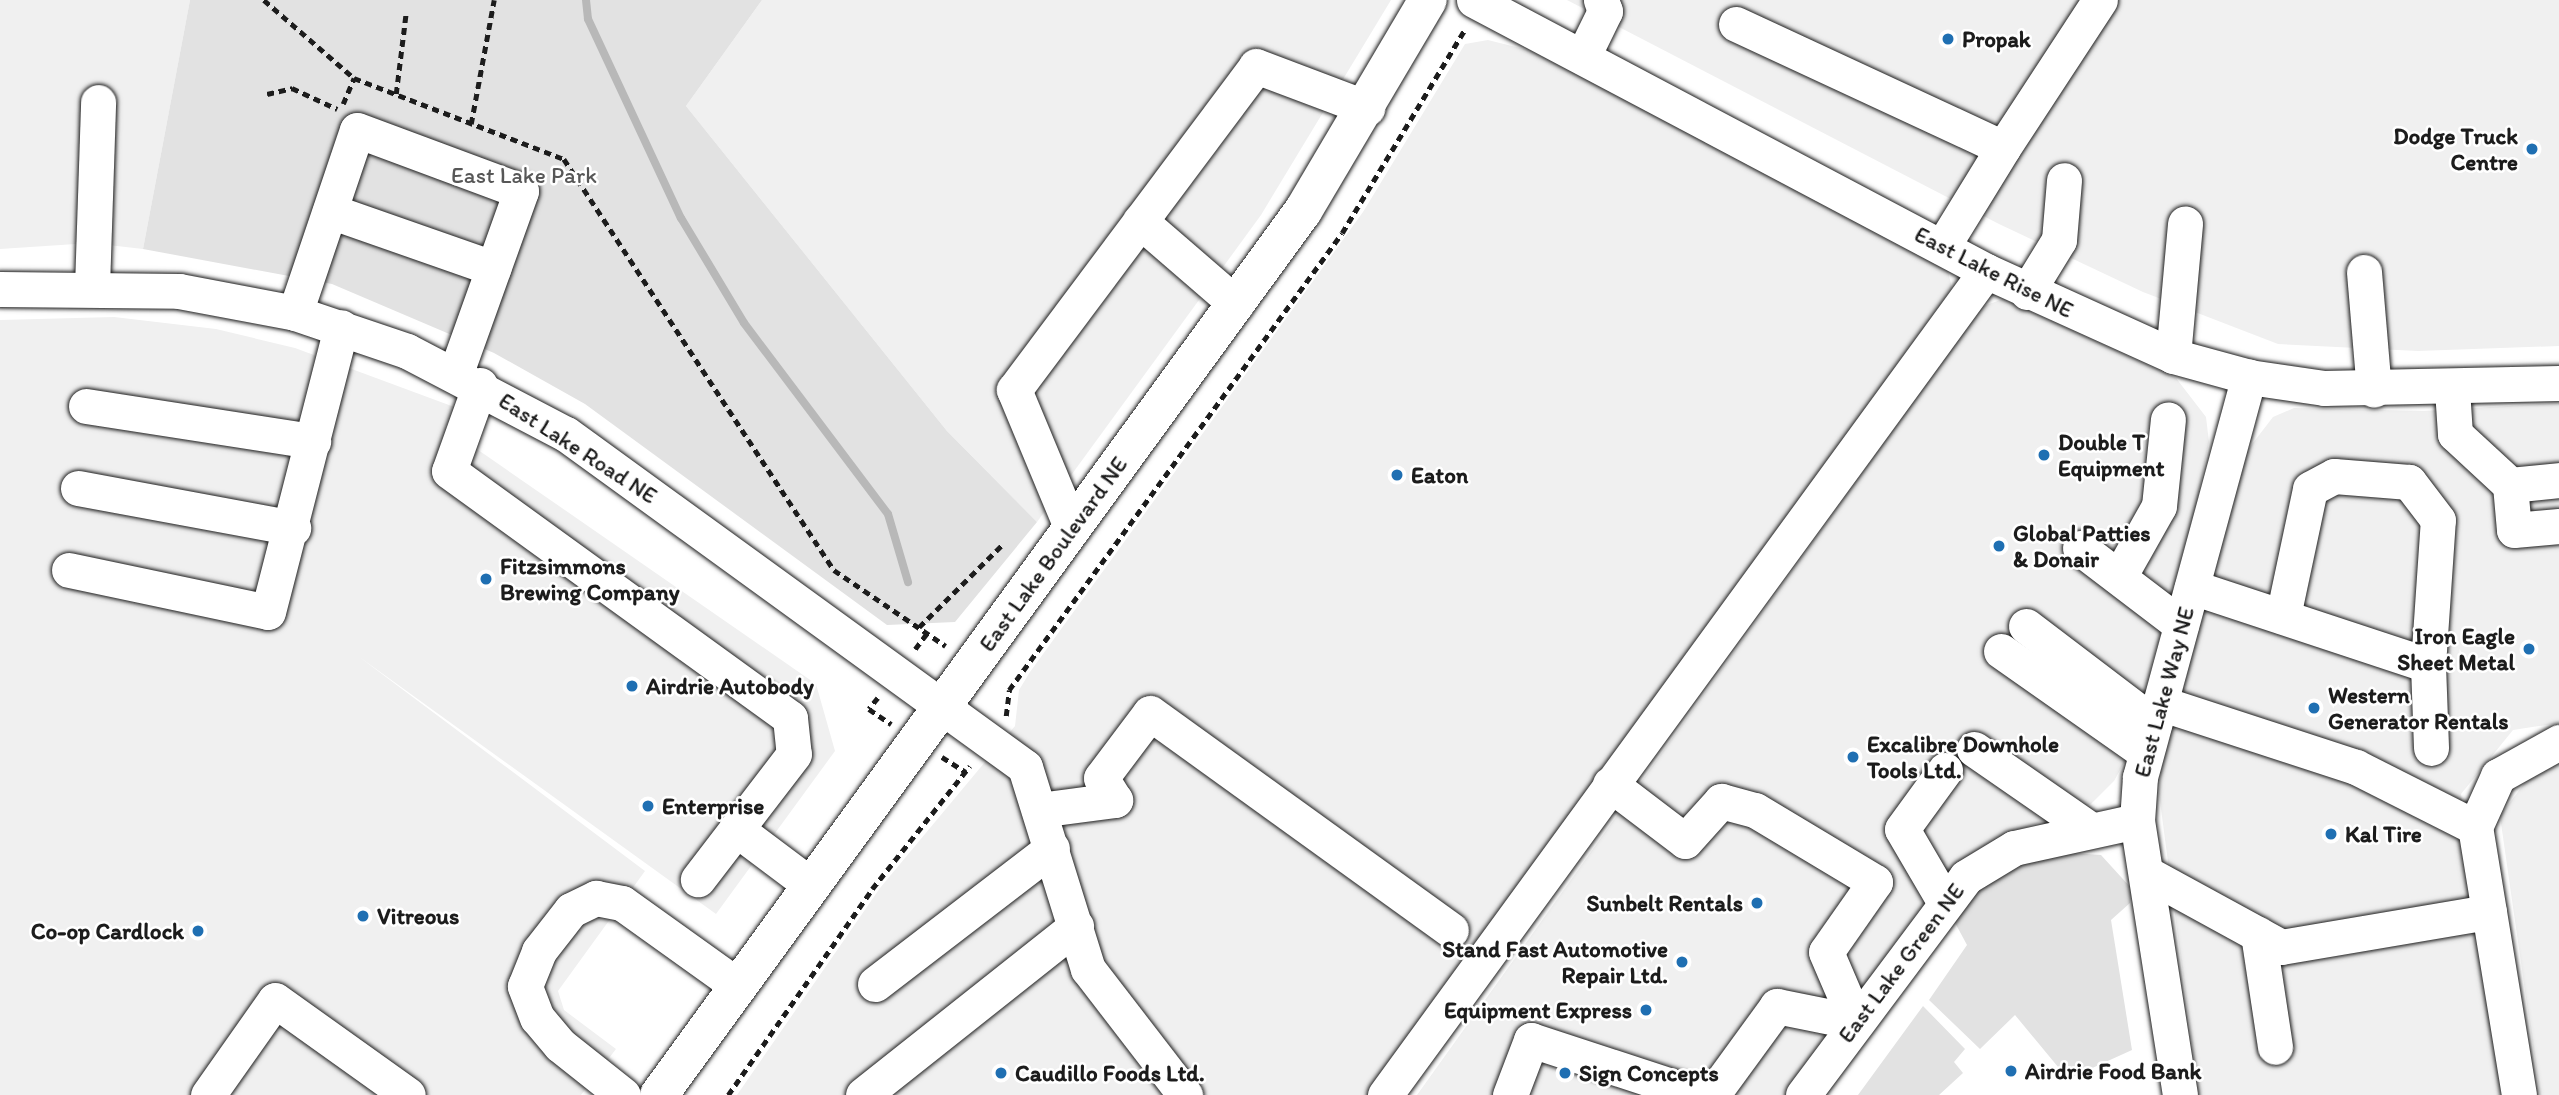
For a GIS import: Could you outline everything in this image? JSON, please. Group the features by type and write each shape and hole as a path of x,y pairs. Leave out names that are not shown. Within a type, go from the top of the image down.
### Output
{"main road":[{"name":"East Lake Boulevard NE","path":"659,1095 1236,304 1367,108 1428,0"}],"street":[{"path":"1583,56 1605,11 1601,0"},
{"path":"1942,247 2100,0"},
{"name":"East Lake Rise NE","path":"1476,1 2027,292 2173,356 2249,377 2374,390 2559,383"},
{"path":"1735,24 2003,148"},
{"path":"1072,529 1014,390 1256,66 1367,108"},
{"path":"92,287 98,102"},
{"path":"295,313 330,211 348,120 521,191 493,268 449,471 790,719 794,754 698,879"},
{"path":"2027,292 2059,240 2064,180"},
{"path":"330,211 493,268"},
{"path":"1140,221 1236,304"},
{"path":"2173,356 2185,224"},
{"path":"1385,1095 1986,271"},
{"path":"2364,272 2374,390"},
{"name":"East Lake Road NE","path":"0,289 92,287 178,291 295,313 341,327 468,379 566,434 942,704 1025,767 1088,969 1185,1095"},
{"path":"69,570 268,612 293,528 341,327"},
{"name":"East Lake Way NE","path":"2180,1095 2137,821 2153,726 2249,377"},
{"path":"2452,389 2455,434 2510,485 2514,530 2559,526"},
{"path":"86,406 313,442"},
{"path":"2119,577 2159,506 2168,419"},
{"path":"2283,616 2310,489 2334,476 2409,482 2438,520 2428,665 2431,748"},
{"path":"2510,485 2559,480"},
{"path":"78,488 293,528"},
{"path":"2159,506 2208,527"},
{"path":"2080,548 2181,625"},
{"path":"2192,587 2428,665"},
{"path":"2026,626 2153,726"},
{"path":"2001,651 2153,726 2356,767 2475,827"},
{"path":"1040,810 1115,800 1101,778 1150,713 1451,930"},
{"path":"2519,1095 2475,827 2498,776 2559,742"},
{"path":"1973,748 2091,830"},
{"path":"1944,901 1902,829 1945,770"},
{"path":"1610,784 1685,841 1721,800 1755,810 1875,882 1826,952 1856,1022"},
{"name":"East Lake Green NE","path":"1802,1095 1944,901 1989,860 2091,830 2137,821"},
{"path":"736,829 812,886"},
{"path":"875,984 1052,848"},
{"path":"2146,873 2280,947 2489,912"},
{"path":"623,1095 560,1045 537,1018 526,986 539,951 571,910 596,898 622,903 738,986"},
{"path":"863,1095 1076,926"},
{"path":"2258,934 2275,1047"},
{"path":"208,1095 275,1000 408,1095"},
{"path":"1712,1095 1777,1006 1856,1022"},
{"path":"1510,1095 1531,1040 1698,1095"}],"path":[{"path":"264,0 354,78 573,167 848,583 919,627 1003,544"},
{"path":"471,124 494,0"},
{"path":"729,1095 872,889 1006,718 1009,690 1342,233 1476,1"},
{"path":"396,94 406,13"},
{"path":"267,94 292,88 348,120 354,78"}],"shaded area":[{"path":"0,0 190,0 143,249 91,243 0,249"},
{"path":"762,0 1391,0 1261,215 1037,522 947,431 686,106"},
{"path":"1567,0 2559,0 2559,346 2418,351 2278,344 2143,292 1999,224"},
{"path":"1488,40 1532,51 1947,267 1952,288 1370,1095 737,1095 880,888 1015,726 1019,690 1030,672 1363,212 1465,44"},
{"path":"2003,299 2176,378 2206,417 2209,442 2197,501 2126,759 2114,781 2091,804 2021,829 1949,873 1786,1095 1417,1095 1981,307"},
{"path":"114,317 216,329 295,348 457,408 445,427 816,684 835,751 716,914 358,656 645,871 558,991 564,1010 616,1049 581,1095 0,1095 0,320"},
{"path":"2559,403 2559,723 2513,730 2461,794 2503,1095 2199,1095 2159,794 2162,760 2246,452 2273,417 2294,408 2424,411"},
{"path":"2559,760 2559,1095 2540,1095 2500,816 2535,769"}],"green space":[{"name":"East Lake Park","path":"190,0 762,0 686,106 947,431 1037,522 955,622 887,625 585,404 494,353 332,284 143,249"},
{"path":"2072,853 2101,855 2132,889 2130,903 2111,920 2132,1050 2068,1079 2015,1015 1980,1049 1929,1000 1967,945 1953,919 1962,905 1988,880 2024,861"},
{"path":"1923,1006 1965,1049 1954,1062 1963,1073 1939,1095 1858,1095"}],"waterway":[{"path":"586,0 588,19 681,218 744,323 888,514 908,582"}],"place":[{"name":"Propak","path":"1948,39"},
{"name":"Dodge Truck Centre","path":"2532,149"},
{"name":"Double T Equipment","path":"2044,455"},
{"name":"Eaton","path":"1397,475"},
{"name":"Global Patties & Donair","path":"1999,546"},
{"name":"Fitzsimmons Brewing Company","path":"486,579"},
{"name":"Iron Eagle Sheet Metal","path":"2529,649"},
{"name":"Airdrie Autobody","path":"632,686"},
{"name":"Western Generator Rentals","path":"2314,708"},
{"name":"Excalibre Downhole Tools Ltd.","path":"1853,757"},
{"name":"Enterprise","path":"648,806"},
{"name":"Kal Tire","path":"2331,834"},
{"name":"Sunbelt Rentals","path":"1757,903"},
{"name":"Vitreous","path":"363,916"},
{"name":"Co-op Cardlock","path":"198,931"},
{"name":"Stand Fast Automotive Repair Ltd.","path":"1682,962"},
{"name":"Equipment Express","path":"1646,1010"},
{"name":"Airdrie Food Bank","path":"2011,1071"},
{"name":"Caudillo Foods Ltd.","path":"1001,1073"},
{"name":"Sign Concepts","path":"1565,1073"}]}
